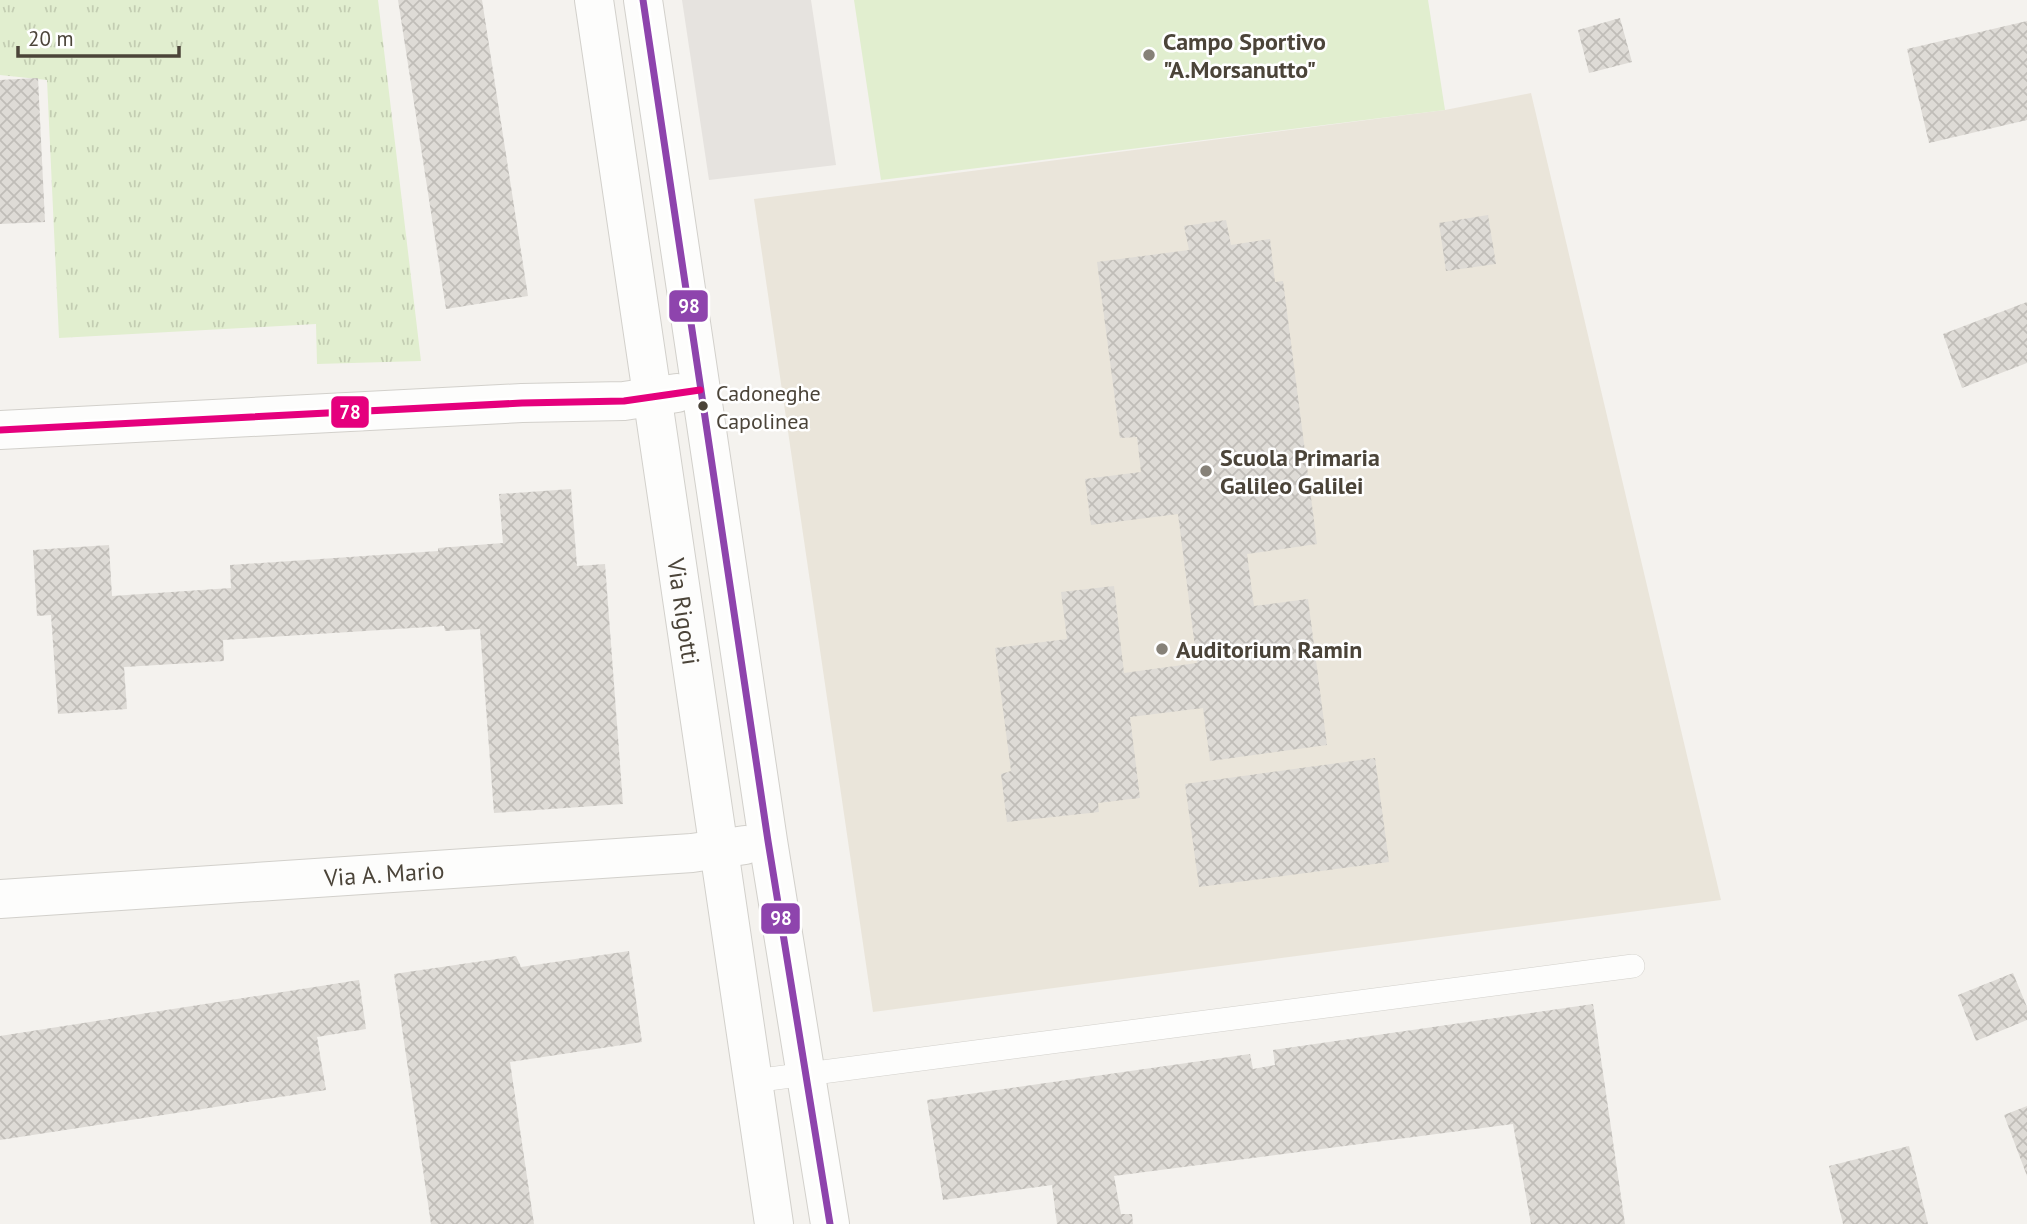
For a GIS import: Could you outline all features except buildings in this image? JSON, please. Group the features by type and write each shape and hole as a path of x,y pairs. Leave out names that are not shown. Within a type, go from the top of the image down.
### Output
{"street":[{"name":"Via Rigotti","path":"594,0 650,397 720,849 774,1224"},
{"name":"Via Rigotti","path":"643,0 768,841 830,1224"},
{"path":"0,430 522,403 624,401 700,390"},
{"name":"Via A. Mario","path":"0,899 720,849 768,841"}],"lane":[{"path":"754,1081 1633,965"}],"shaded area":[{"path":"682,0 811,0 836,165 709,180"},
{"name":"Scuola Primaria Galileo Galilei","path":"1531,93 1721,900 873,1012 754,199 1445,110"}],"green space":[{"path":"0,0 378,0 421,361 317,364 316,324 59,338 47,80 0,75"},
{"name":"Campo Sportivo \"A.Morsanutto\"","path":"854,0 1428,0 1445,110 881,180"}],"transit line":[{"name":"98","path":"643,0 768,841 830,1224"},
{"name":"78","path":"0,430 522,403 624,401 700,390"}],"place":[{"name":"Campo Sportivo \"A.Morsanutto\"","path":"1149,55"},
{"name":"Cadoneghe Capolinea","path":"703,406"},
{"name":"Scuola Primaria Galileo Galilei","path":"1206,471"},
{"name":"Auditorium Ramin","path":"1162,649"}]}
